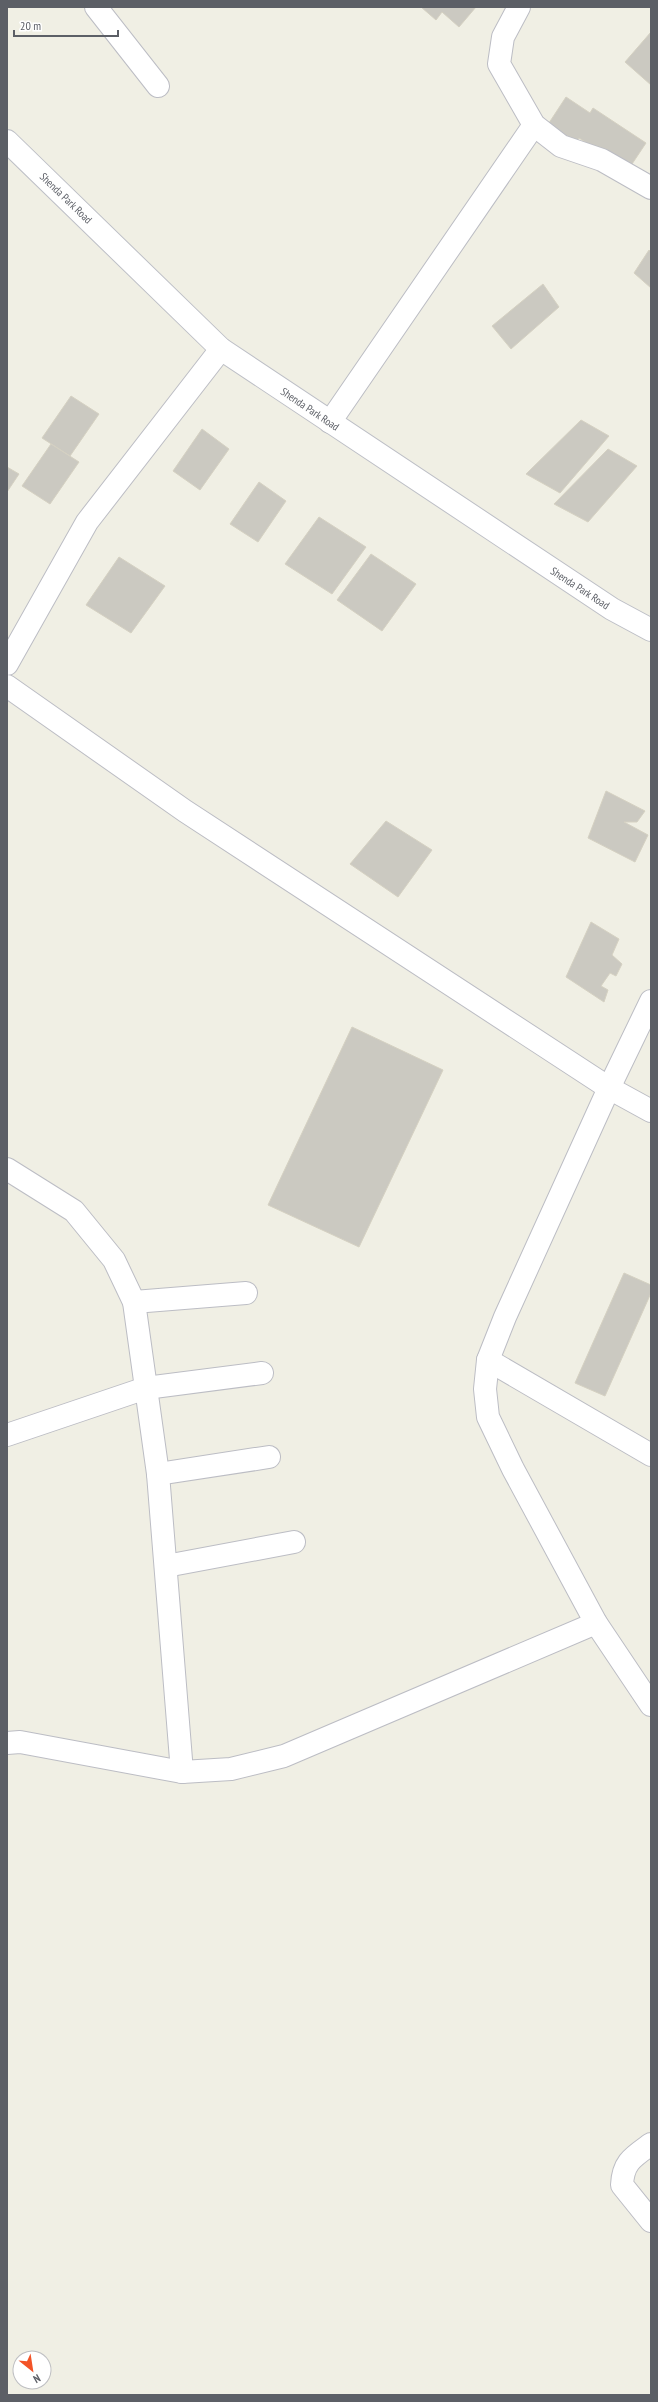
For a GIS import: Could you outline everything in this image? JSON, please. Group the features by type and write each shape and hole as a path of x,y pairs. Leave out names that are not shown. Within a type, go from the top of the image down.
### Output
{"street":[{"path":"96,7 158,86"},
{"path":"519,7 503,37 499,64 534,125 561,146 602,160 651,188"},
{"path":"330,422 534,125"},
{"name":"Shenda Park Road","path":"7,141 221,349 612,609 651,630"},
{"path":"7,664 87,522 221,349"},
{"path":"7,686 185,811 609,1088 651,1110"},
{"path":"651,1001 609,1088 505,1317 488,1360 485,1389 488,1417 513,1469 596,1623 651,1705"},
{"path":"7,1169 74,1211 114,1260 134,1302 158,1474 182,1772"},
{"path":"134,1302 246,1293"},
{"path":"488,1360 651,1455"},
{"path":"7,1435 146,1388 262,1373"},
{"path":"158,1474 269,1458"},
{"path":"166,1566 294,1542"},
{"path":"7,1743 20,1742 182,1772 231,1769 284,1756 596,1623"},
{"path":"651,2144 636,2154 623,2170 622,2185 651,2221"}],"building":[{"path":"421,7 476,7 459,27 442,12 436,20"},
{"path":"651,32 651,85 625,62"},
{"path":"566,97 590,113 593,108 646,143 628,170 579,138 573,147 545,129"},
{"path":"649,250 651,252 651,288 634,273"},
{"path":"543,284 559,307 511,349 492,326"},
{"path":"71,396 99,414 70,456 42,438"},
{"path":"581,420 609,436 560,493 526,474"},
{"path":"202,429 229,449 200,490 173,471"},
{"path":"51,444 79,462 50,504 22,486"},
{"path":"608,449 637,466 588,522 554,504"},
{"path":"7,467 19,474 7,492"},
{"path":"259,482 286,501 258,542 230,524"},
{"path":"319,517 366,547 332,594 285,564"},
{"path":"371,554 416,584 382,631 337,600"},
{"path":"119,557 165,586 131,633 86,605"},
{"path":"606,791 645,811 637,822 624,822 648,835 635,862 588,838"},
{"path":"386,821 432,850 398,897 350,864"},
{"path":"591,922 619,939 612,955 622,964 616,976 610,973 601,986 608,990 604,1002 566,977"},
{"path":"352,1027 443,1070 359,1247 268,1205"},
{"path":"624,1273 651,1285 651,1293 605,1396 575,1383"}]}
